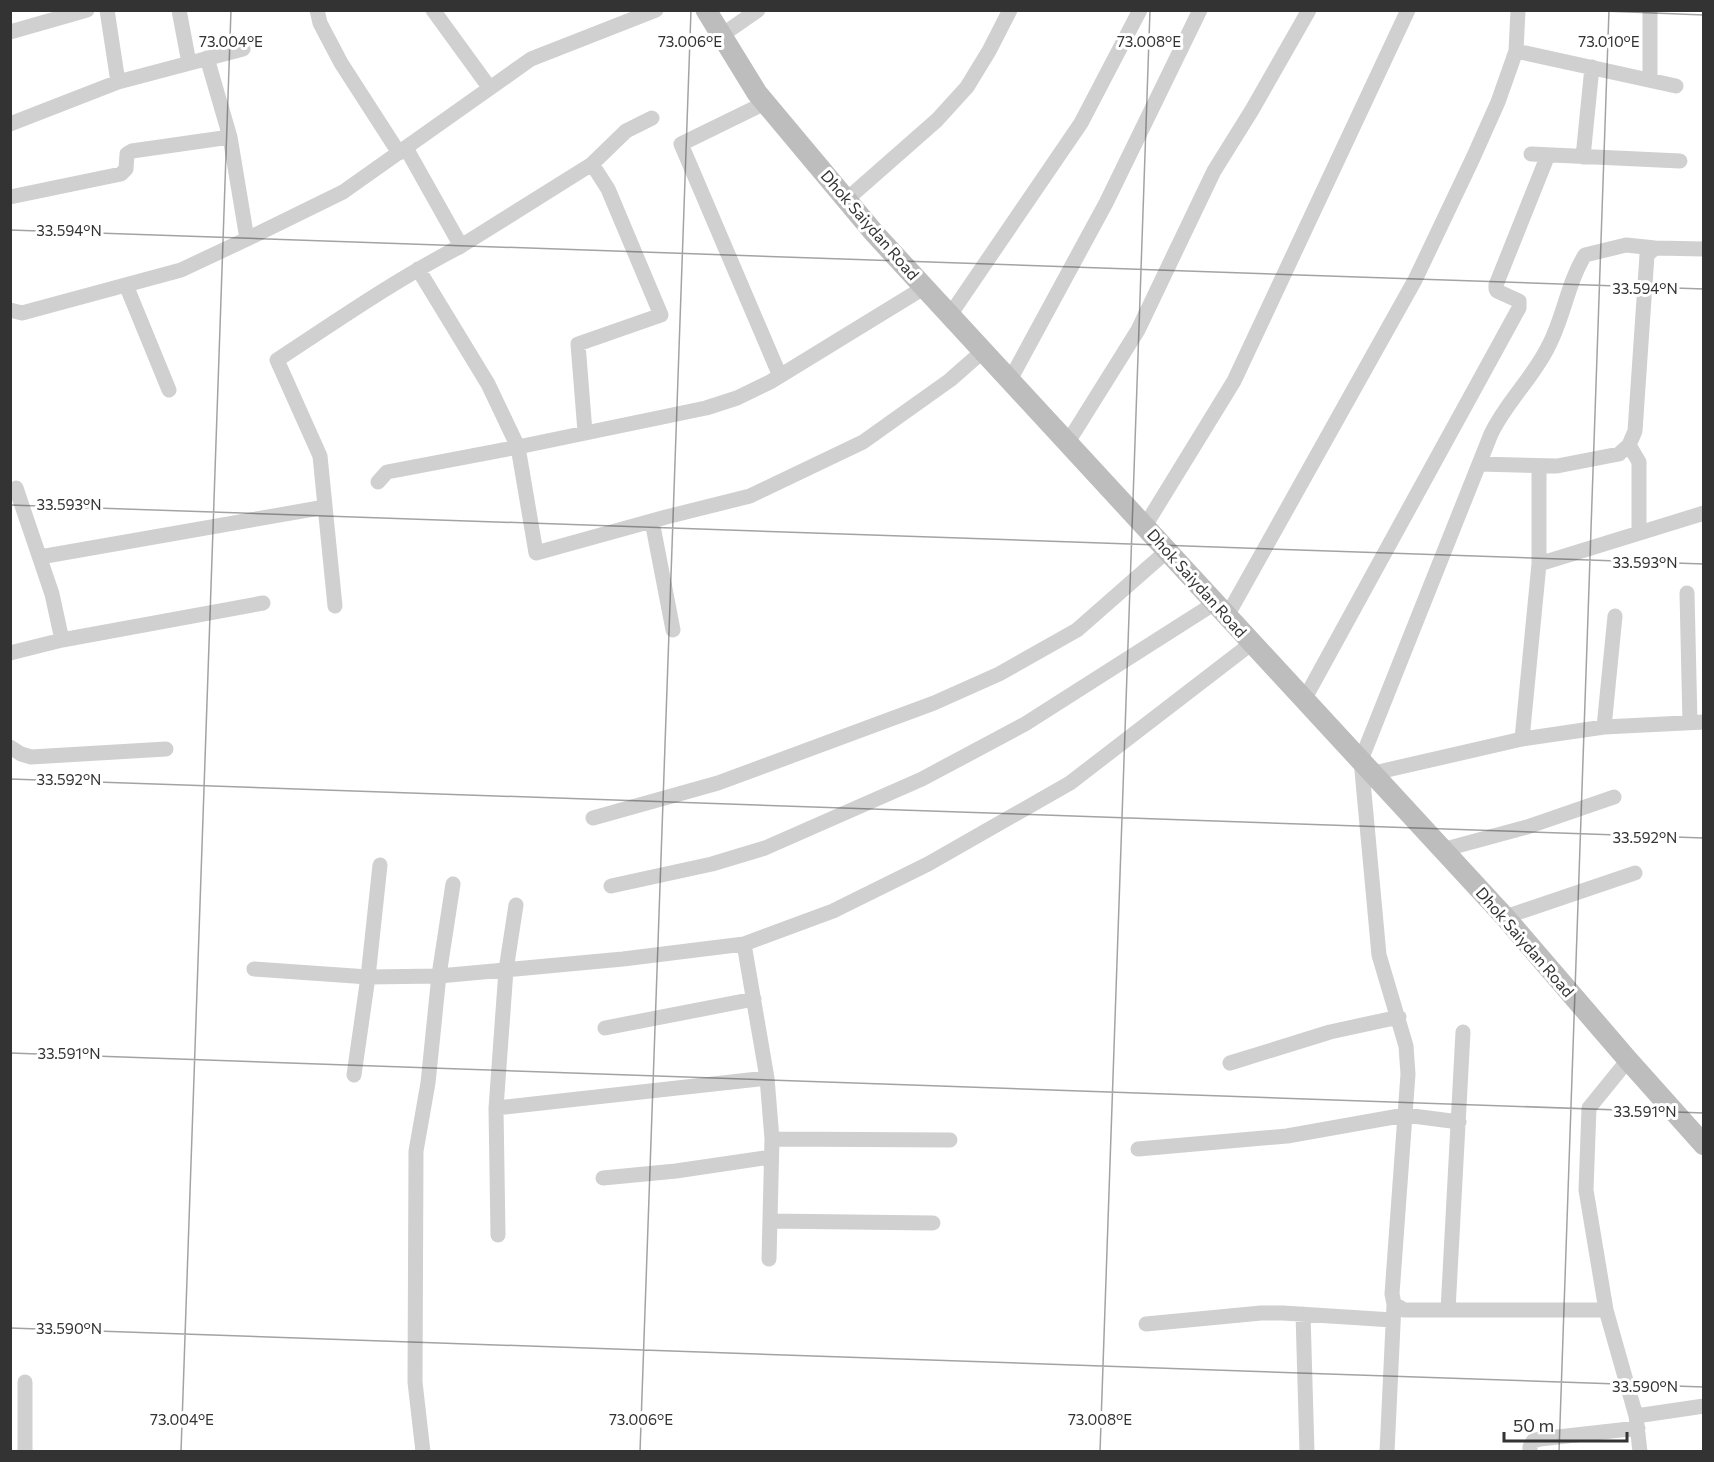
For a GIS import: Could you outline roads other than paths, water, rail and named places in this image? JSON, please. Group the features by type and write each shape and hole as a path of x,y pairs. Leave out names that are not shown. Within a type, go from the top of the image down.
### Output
{"main road":[{"name":"Dhok Saiydan Road","path":"706,10 757,93 875,234 1505,917 1704,1145"}],"street":[{"path":"10,32 87,10"},
{"path":"107,10 118,82"},
{"path":"179,10 189,63"},
{"path":"317,10 320,23 341,63 403,150 461,246"},
{"path":"433,10 489,87"},
{"path":"10,310 22,314 181,270 343,192 531,59 656,10"},
{"path":"722,35 758,10"},
{"path":"846,200 937,120 967,87 1010,10"},
{"path":"950,315 1081,123 1140,10"},
{"path":"1010,380 1106,203 1200,10"},
{"path":"1068,442 1138,330 1214,171 1309,10"},
{"path":"1145,526 1234,381 1408,10"},
{"path":"611,886 712,864 765,848 922,779 1025,724 1221,610 1415,280 1498,102 1516,51 1518,10"},
{"path":"1650,10 1650,80"},
{"path":"10,124 118,82 243,49"},
{"path":"1516,51 1676,86"},
{"path":"207,58 230,137 247,239"},
{"path":"1583,157 1592,68"},
{"path":"765,103 681,144 780,376"},
{"path":"335,606 320,456 277,360 418,268 461,246 592,164 626,131 652,118"},
{"path":"10,197 121,174 125,172 127,154 132,151 230,137"},
{"path":"1531,154 1680,161"},
{"path":"1304,700 1519,308 1519,301 1497,291 1496,285 1548,155"},
{"path":"585,432 578,344 661,315 608,189 592,164"},
{"path":"1387,1452 1394,1320 1392,1294 1408,1074 1406,1046 1399,1017 1379,955 1368,767 1479,464 1499,417 1538,365 1549,346 1578,267 1585,255 1626,245 1704,249"},
{"path":"1479,464 1557,466 1619,454 1629,445 1635,431 1647,255 1655,248"},
{"path":"418,268 488,384 518,447 537,553 750,496 863,442 950,380 983,351"},
{"path":"126,285 169,390"},
{"path":"378,482 387,472 706,408 737,398 780,376 925,287"},
{"path":"1629,445 1639,462 1639,533"},
{"path":"1522,739 1539,564 1539,466"},
{"path":"16,488 52,594 62,640"},
{"path":"40,557 325,507"},
{"path":"1539,564 1704,513"},
{"path":"652,521 673,630"},
{"path":"593,818 718,783 934,704 999,674 1077,630 1167,551"},
{"path":"1368,767 1522,739 1604,727 1697,722 1687,593"},
{"path":"10,653 62,640 263,603"},
{"path":"1604,727 1615,616"},
{"path":"254,969 368,977 439,976 744,944 833,911 928,864 1070,783 1252,643"},
{"path":"10,732 12,736 10,745 21,754 31,757 166,749"},
{"path":"1442,850 1527,827 1614,797"},
{"path":"354,1075 368,977 380,865"},
{"path":"1505,917 1635,873"},
{"path":"423,1452 414,1382 416,1150 428,1083 439,976 453,884"},
{"path":"498,1235 496,1108 506,969 516,904"},
{"path":"744,944 767,1078 772,1139 769,1259"},
{"path":"605,1028 754,999"},
{"path":"1230,1063 1330,1032 1399,1017"},
{"path":"1448,1310 1464,1032"},
{"path":"1628,1060 1589,1108 1586,1190 1606,1310 1637,1422 1640,1452"},
{"path":"496,1108 767,1078"},
{"path":"1138,1149 1287,1136 1406,1115 1458,1122"},
{"path":"772,1139 950,1140"},
{"path":"603,1178 676,1171 771,1157"},
{"path":"770,1221 933,1223"},
{"path":"1394,1304 1404,1310 1606,1310"},
{"path":"1146,1324 1261,1313 1394,1320"},
{"path":"1303,1314 1307,1452"},
{"path":"25,1382 25,1452"},
{"path":"1530,1452 1533,1441 1637,1422 1704,1406"}]}
